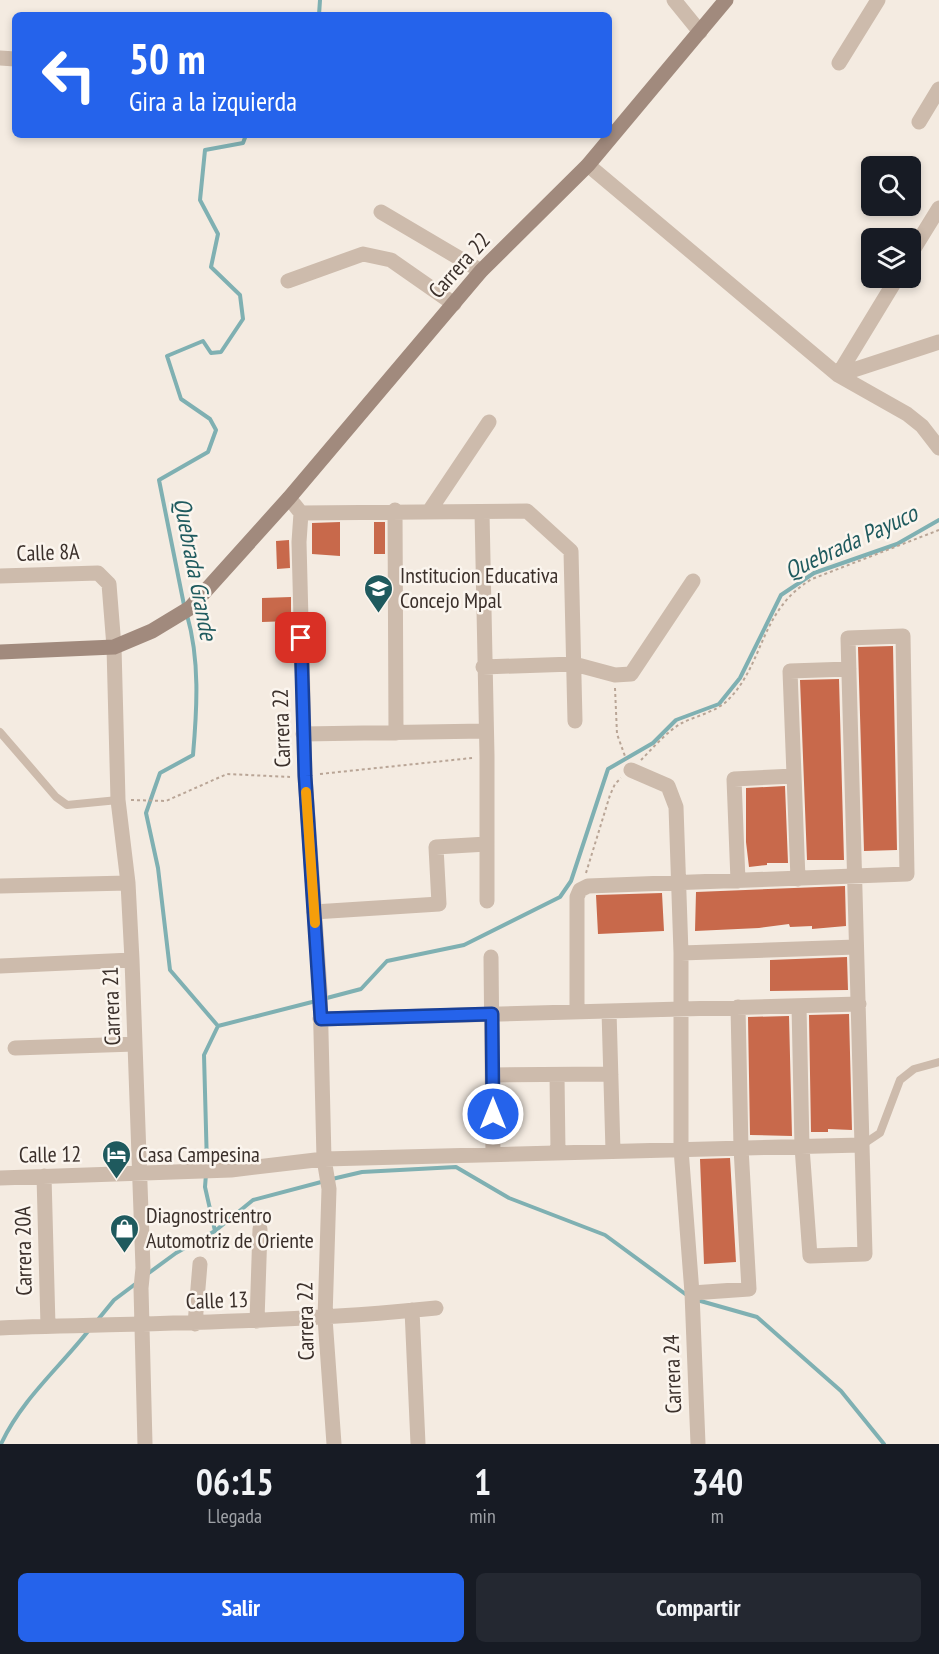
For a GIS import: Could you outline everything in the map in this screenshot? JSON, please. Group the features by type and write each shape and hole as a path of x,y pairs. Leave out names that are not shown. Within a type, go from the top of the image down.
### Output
{"main road":[{"name":"Carrera 22","path":"612,136 726,0"},
{"name":"Carrera 22","path":"114,647 185,612 289,498 481,271 588,165 611,138"},
{"path":"0,652 114,647"}],"street":[{"path":"674,0 700,32"},
{"path":"839,63 878,0"},
{"path":"919,122 939,89"},
{"path":"588,165 838,375 907,414 922,426 939,448"},
{"path":"921,237 939,208"},
{"path":"381,212 481,271"},
{"path":"288,280 363,254 391,260 454,304"},
{"path":"838,375 891,288"},
{"path":"838,375 939,342"},
{"path":"430,510 455,469 489,422"},
{"path":"289,498 302,513 394,510 527,511 572,551 575,721"},
{"path":"394,510 396,733"},
{"path":"482,512 484,731 487,756 487,901"},
{"name":"Carrera 22","path":"302,513 299,542 303,734 321,991 324,1159 328,1184 325,1318 334,1444"},
{"name":"Calle 8A","path":"0,576 98,573"},
{"name":"Carrera 21","path":"98,573 109,584 114,647 118,800 128,883 135,1044 137,1175 143,1268 141,1288 145,1444"},
{"path":"483,667 574,664 615,675 631,674 693,581"},
{"path":"577,1012 577,897 580,891 588,886 856,877 907,874 903,636 848,638 856,877 865,1254 810,1256 802,1147 799,1006"},
{"path":"798,879 790,671 849,669"},
{"path":"303,734 484,731"},
{"name":"Carrera 24","path":"629,766 668,786 674,796 681,953 681,1149 692,1298 698,1444"},
{"path":"738,881 734,779 794,776"},
{"path":"314,912 439,904 436,848 487,844"},
{"path":"0,886 128,883"},
{"path":"681,953 856,947"},
{"path":"491,957 493,1154"},
{"path":"0,966 132,960"},
{"path":"321,1014 492,1014 859,1004"},
{"path":"692,1298 749,1289 741,1148 738,1007"},
{"path":"609,1011 613,1151"},
{"path":"15,1048 135,1044"},
{"path":"557,1074 558,1152"},
{"path":"493,1075 611,1074"},
{"name":"Calle 12","path":"0,1178 231,1170 324,1159 861,1145"},
{"name":"Carrera 20A","path":"44,1176 48,1326"},
{"path":"257,1321 260,1228"},
{"path":"195,1324 200,1264"},
{"name":"Calle 13","path":"0,1328 94,1324 142,1326 195,1324 325,1318 436,1308"},
{"path":"411,1310 418,1444"}],"lane":[{"path":"0,732 56,797 67,805 118,800"},
{"path":"861,1145 880,1133 900,1080 914,1069 939,1062"}],"path":[{"path":"580,891 615,784 629,766 679,724 727,701 741,681 775,614 795,589 812,579 939,530"},
{"path":"615,675 620,745 629,766"},
{"path":"141,800 166,801 227,774 276,778 305,776 487,756"}],"building":[{"path":"340,522 340,556 312,554 312,523"},
{"path":"374,522 385,522 385,554 374,554"},
{"path":"289,540 290,568 277,569 276,541"},
{"path":"291,597 291,621 262,622 262,598"},
{"path":"893,646 897,850 864,851 858,647"},
{"path":"839,679 844,860 807,860 800,680"},
{"path":"785,786 788,863 767,863 767,865 749,867 746,842 746,788"},
{"path":"845,886 846,926 812,929 812,926 790,927 789,924 695,931 696,892"},
{"path":"662,893 664,931 598,934 596,895"},
{"path":"847,957 848,990 770,991 770,960"},
{"path":"849,1014 852,1130 828,1129 828,1132 811,1132 809,1015"},
{"path":"789,1016 792,1136 750,1135 748,1017"},
{"path":"730,1158 736,1262 704,1264 700,1159"}],"waterway":[{"name":"Quebrada Grande","path":"319,12 320,0"},
{"name":"Quebrada Grande","path":"184,605 159,480 208,452 216,430 210,419 181,399 167,356 203,341 211,353 221,352 243,319 240,295 211,267 218,234 200,200 205,150 243,143 245,138"},
{"name":"Quebrada Payuco","path":"323,999 361,989 387,961 464,945 560,897 571,881 608,769 653,743 676,720 719,704 740,678 781,595 814,573 897,544 939,520"},
{"name":"Quebrada Grande","path":"187,615 196,667 193,755 160,773 146,813 158,868 170,970 218,1026"},
{"name":"Quebrada Payuco","path":"218,1026 316,1001"},
{"name":"Quebrada Payuco","path":"207,1166 204,1055 218,1026"},
{"path":"332,1179 362,1172 456,1167 509,1198 605,1235 688,1296"},
{"name":"Quebrada Payuco","path":"206,1174 205,1187 215,1231"},
{"path":"146,1275 176,1253 215,1231 253,1200 325,1181"},
{"path":"96,1322 114,1300 138,1282"},
{"path":"697,1300 757,1317 841,1391 884,1444"},
{"path":"1,1444 30,1398 89,1330"}],"slow traffic":[{"path":"306,792 315,923"}],"place":[{"name":"Institucion Educativa Concejo Mpal","path":"379,614"},
{"name":"Casa Campesina","path":"117,1180"},
{"name":"Diagnostricentro Automotriz de Oriente","path":"125,1254"}],"route":[{"path":"301,638 305,776 321,991 321,1019 492,1014 493,1114"}]}
